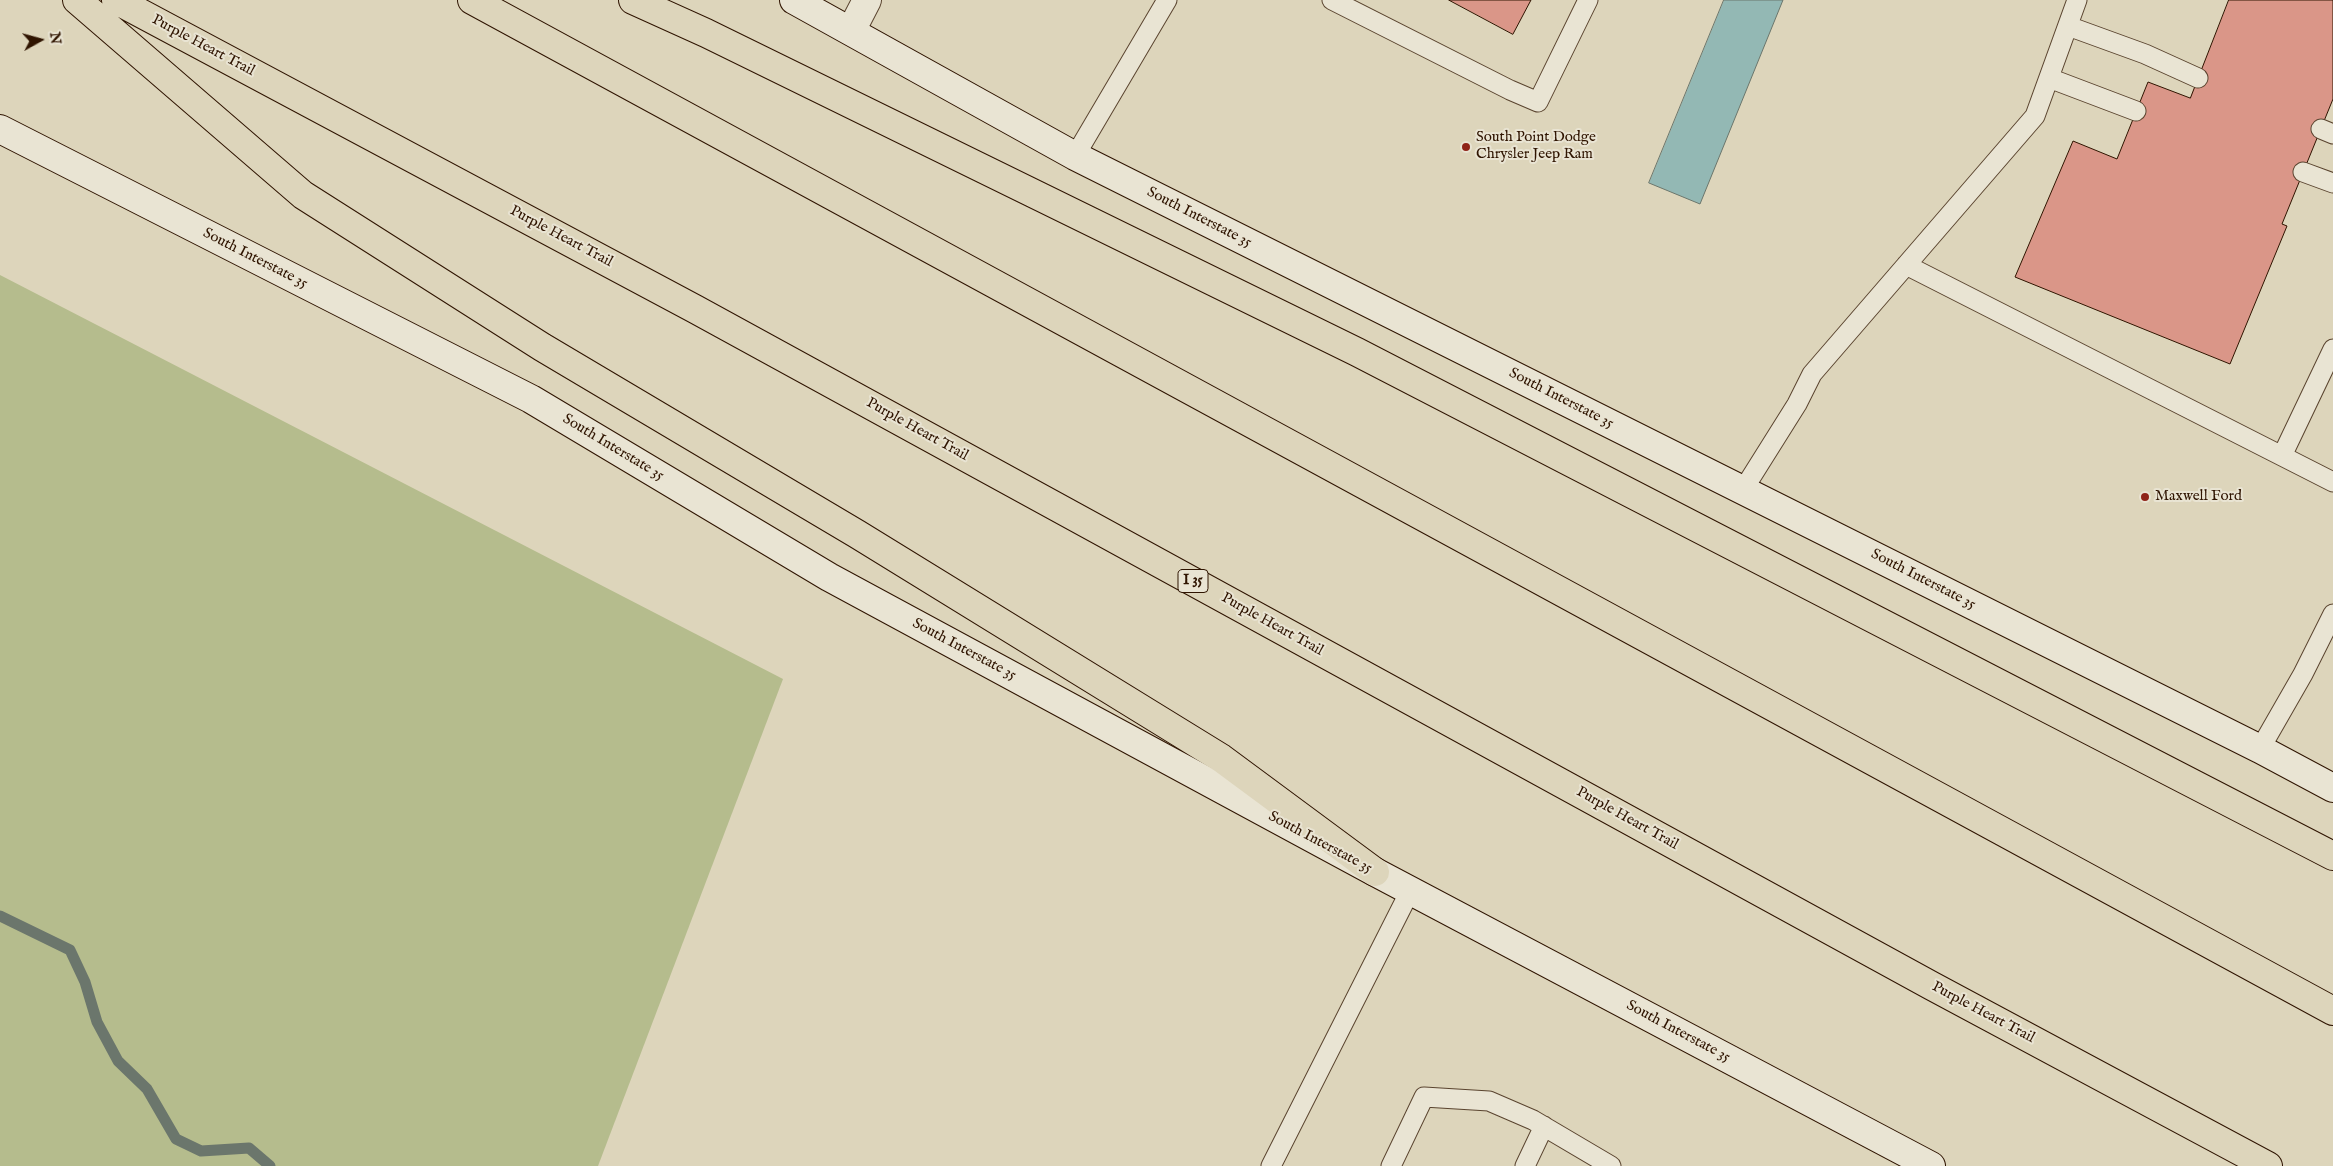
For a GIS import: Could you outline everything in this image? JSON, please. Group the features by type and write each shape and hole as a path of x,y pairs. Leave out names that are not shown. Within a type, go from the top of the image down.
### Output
{"highway":[{"path":"77,0 303,195 542,347 857,534 1221,758 1375,872"},
{"name":"Purple Heart Trail","path":"116,0 695,308 1932,986 2268,1166"},
{"path":"472,0 2333,1011"},
{"path":"633,0 742,51 1357,352 2333,856"}],"main road":[{"name":"South Interstate 35","path":"794,0 1075,156 2260,749 2333,788"},
{"path":"851,31 867,0"},
{"name":"South Interstate 35","path":"0,129 531,399 829,577 1410,891 1931,1166"}],"lane":[{"path":"1075,156 1166,0"},
{"path":"1332,0 1510,90 1538,102 1588,0"},
{"path":"1743,490 1797,404 1812,374 2034,116 2077,0"},
{"path":"2068,26 2145,54 2198,78"},
{"path":"2049,78 2136,111"},
{"path":"2303,172 2333,183"},
{"path":"1906,265 2333,482"},
{"path":"2282,456 2333,349"},
{"path":"2260,749 2333,614"},
{"path":"1271,1166 1410,891"},
{"path":"1391,1166 1424,1097 1489,1102 1544,1126 1611,1166"},
{"path":"1525,1166 1544,1126"}],"green space":[{"path":"0,275 783,679 598,1166 0,1166"}],"water":[{"path":"1724,0 1783,0 1700,204 1649,183"}],"building":[{"path":"1449,0 1531,0 1513,34"},
{"path":"2229,0 2333,0 2333,99 2282,224 2287,226 2230,364 2015,277 2073,141 2117,159 2148,82 2190,98"}],"waterway":[{"path":"0,916 70,950 85,982 97,1022 118,1061 147,1089 176,1139 201,1151 249,1148 270,1166"}],"place":[{"name":"South Point Dodge Chrysler Jeep Ram","path":"1466,147"},
{"name":"Maxwell Ford","path":"2145,497"}]}
